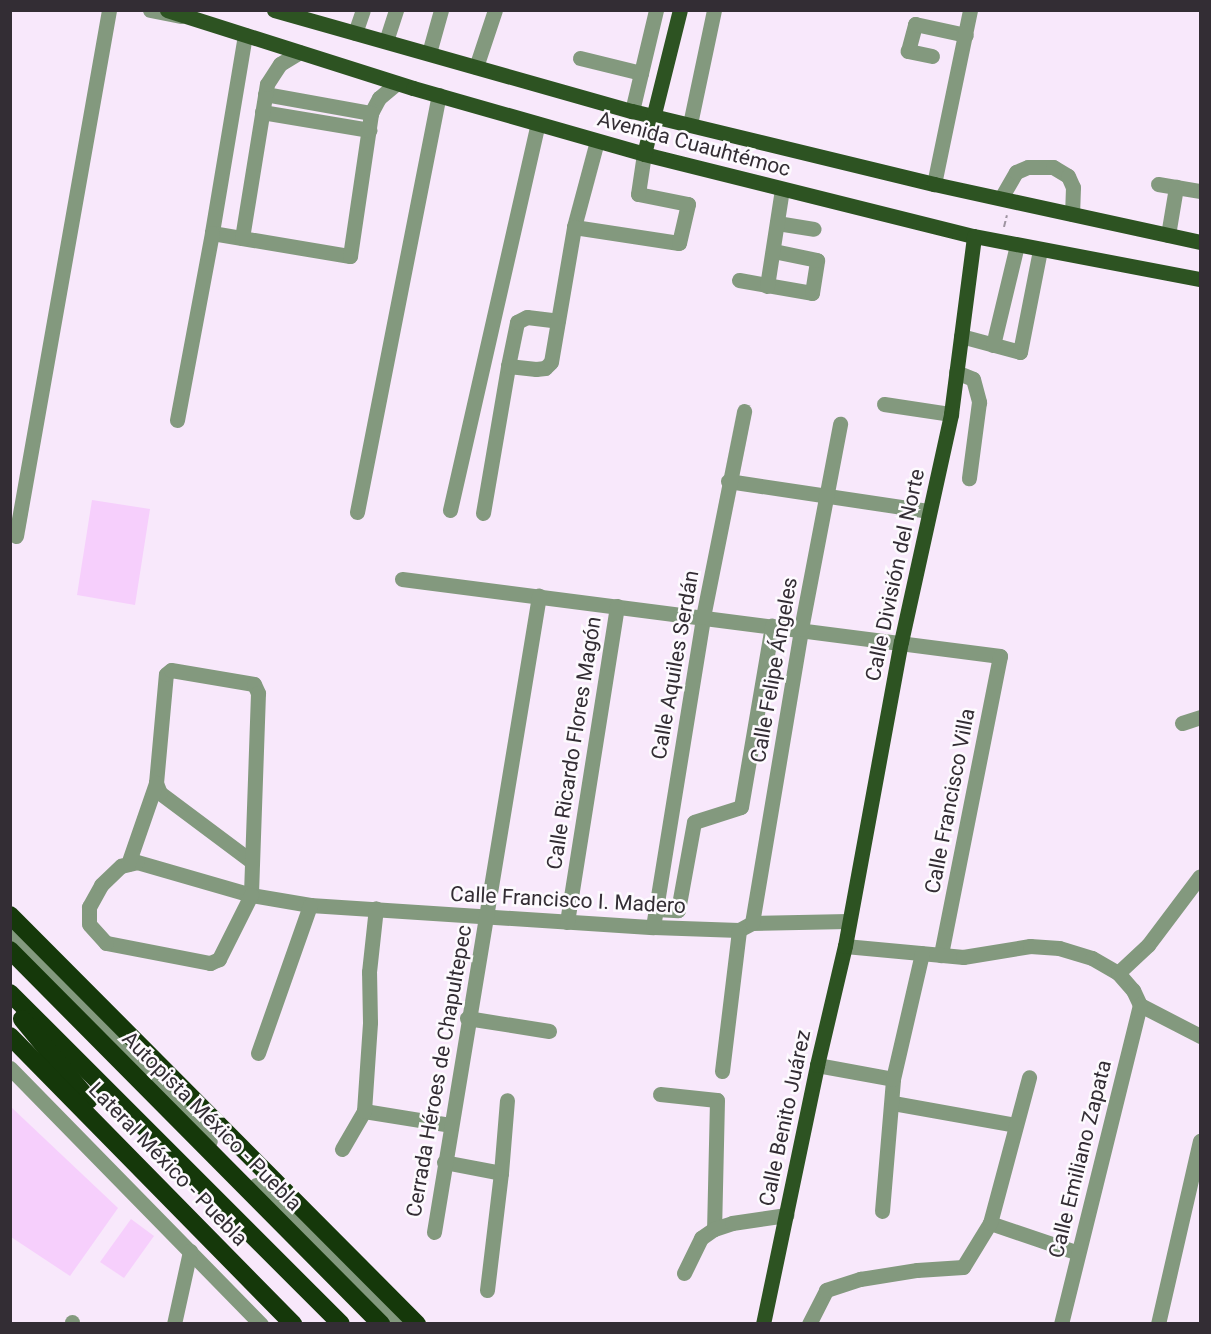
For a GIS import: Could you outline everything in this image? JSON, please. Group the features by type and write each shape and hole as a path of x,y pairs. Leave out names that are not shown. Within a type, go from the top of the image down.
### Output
{"highway":[{"path":"10,915 417,1323"},
{"name":"Autopista México - Puebla","path":"10,950 381,1323"},
{"path":"10,993 341,1323"},
{"path":"10,1003 165,1190"},
{"name":"Lateral México - Puebla","path":"10,1036 165,1190 293,1323"}],"main road":[{"name":"Avenida Cuauhtémoc","path":"167,10 439,95 644,154 974,236 1200,279"},
{"name":"Avenida Cuauhtémoc","path":"274,10 296,13 355,33 632,111 1005,203 1072,214 1200,242"},
{"path":"644,154 680,10"},
{"name":"Calle División del Norte","path":"848,921 901,642 951,414 974,236"},
{"name":"Calle Benito Juárez","path":"763,1323 817,1065 845,945 848,921"}],"street":[{"path":"16,536 109,10"},
{"name":"Avenida Cuauhtémoc","path":"150,10 186,17"},
{"name":"Avenida Cuauhtémoc","path":"281,10 296,13"},
{"path":"355,33 363,10"},
{"path":"386,41 396,10"},
{"path":"429,54 441,10"},
{"path":"476,67 495,10"},
{"path":"632,111 656,10"},
{"path":"690,124 714,10"},
{"path":"934,184 970,10"},
{"path":"932,57 908,51 915,24 966,35"},
{"path":"177,420 212,233 245,35"},
{"path":"242,238 265,94 272,74 280,64 300,52"},
{"path":"580,58 641,73"},
{"path":"212,233 350,256 371,113 379,98 397,82"},
{"path":"265,94 371,113"},
{"path":"357,512 439,95"},
{"path":"262,112 369,130"},
{"path":"450,510 538,124"},
{"path":"508,366 536,369 545,368 551,362 574,227 597,141"},
{"path":"574,227 679,243 688,204 638,194 644,154"},
{"path":"1005,203 1016,172 1028,167 1053,167 1068,176 1073,187 1072,214"},
{"path":"1158,184 1200,191"},
{"path":"1168,235 1176,187"},
{"path":"767,286 782,189"},
{"path":"777,223 814,229"},
{"path":"993,345 1017,245"},
{"path":"961,336 1020,352 1041,250"},
{"path":"739,280 812,293 818,260 773,251"},
{"path":"483,513 517,322 527,317 558,321"},
{"path":"956,372 972,379 979,402 969,478"},
{"path":"884,404 951,414"},
{"name":"Calle Aquiles Serdán","path":"653,927 703,617 728,481 744,411"},
{"name":"Calle Felipe Ángeles","path":"722,1071 745,927 840,424"},
{"path":"728,481 928,511"},
{"path":"402,579 901,642"},
{"name":"Cerrada Héroes de Chapultepec","path":"434,1232 467,1018 539,596"},
{"name":"Calle Ricardo Flores Magón","path":"567,922 617,606"},
{"path":"656,909 678,910 694,822 741,807 772,626"},
{"name":"Calle Francisco Villa","path":"901,642 1000,656 941,955"},
{"path":"171,670 254,684 258,693 251,861 251,895 219,959 210,963 106,942 89,924 88,907 101,885 121,866 129,864 156,783 166,674 171,670"},
{"path":"1182,723 1200,717"},
{"path":"156,783 160,793 251,861"},
{"name":"Calle Francisco I. Madero","path":"129,864 137,862 251,895 310,905 653,927 745,927 848,921"},
{"path":"1118,973 1148,945 1200,876"},
{"path":"258,1053 310,905"},
{"path":"342,1149 364,1111 370,1023 369,972 376,908"},
{"path":"10,922 410,1323"},
{"path":"10,935 192,1118 203,1134 274,1203 286,1210 401,1323"},
{"path":"845,945 963,957 1030,946 1059,948 1092,958 1118,973 1133,990 1140,1005 1200,1036"},
{"path":"882,1211 893,1103 893,1079 922,953"},
{"name":"Calle Emiliano Zapata","path":"1061,1323 1140,1005"},
{"path":"467,1018 549,1031"},
{"path":"817,1065 893,1079"},
{"path":"10,1068 261,1323"},
{"path":"809,1323 826,1290 860,1279 917,1270 963,1267 990,1223 1029,1077"},
{"path":"660,1094 717,1100 714,1229"},
{"path":"487,1290 507,1100"},
{"path":"893,1103 1015,1125"},
{"path":"364,1111 450,1125"},
{"path":"1158,1323 1200,1141"},
{"path":"444,1162 501,1173"},
{"path":"684,1273 700,1238 714,1229 732,1223 786,1215"},
{"path":"990,1223 1078,1253"},
{"path":"174,1323 190,1251"}],"path":[{"path":"1003,230 1005,203"}],"shaded area":[{"path":"92,500 150,509 135,605 77,595"},
{"path":"10,1106 118,1208 70,1276 11,1237"},
{"path":"131,1219 154,1236 124,1278 100,1262"}]}
